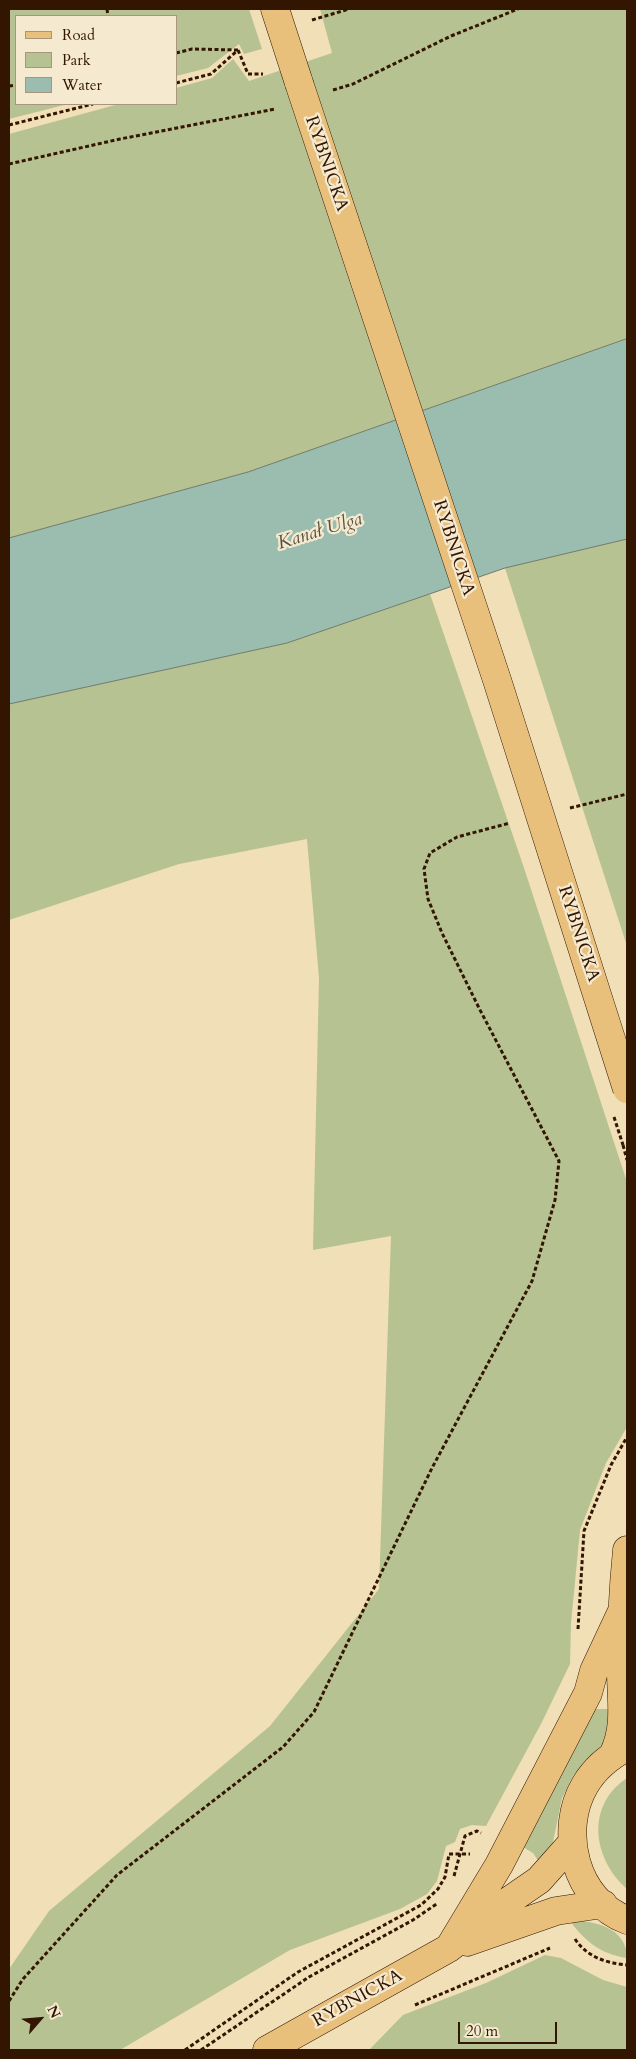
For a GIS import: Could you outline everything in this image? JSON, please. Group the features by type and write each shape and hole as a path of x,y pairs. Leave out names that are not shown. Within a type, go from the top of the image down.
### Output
{"main road":[{"name":"RYBNICKA","path":"274,9 487,652 627,1089"},
{"path":"627,1550 626,1611 621,1672 623,1696 620,1751 592,1774 584,1786 574,1814 572,1843 582,1876 603,1904 627,1920"},
{"path":"449,1948 502,1860 588,1693 594,1671 626,1611"},
{"name":"RYBNICKA","path":"267,2050 449,1948 510,1900 539,1880 572,1843"},
{"name":"RYBNICKA","path":"449,1948 556,1911 603,1904"}],"path":[{"path":"312,20 349,9"},
{"path":"326,93 353,84 451,36 518,9"},
{"path":"178,52 192,49 238,50"},
{"path":"238,50 248,74 265,74"},
{"path":"178,82 211,74 238,50"},
{"path":"9,125 89,105"},
{"path":"9,164 120,139 262,114 280,108"},
{"path":"560,811 627,794"},
{"path":"9,2000 23,1980 117,1875 283,1747 314,1712 432,1468 532,1281 556,1200 559,1161 442,933 428,898 424,869 430,853 457,837 513,822"},
{"path":"623,1145 627,1160"},
{"path":"578,1632 584,1531 611,1465 627,1437"},
{"path":"451,1883 466,1836 477,1831 490,1838"},
{"path":"185,2050 298,1972 421,1905 438,1889 445,1877 448,1854 474,1855"},
{"path":"201,2050 309,1977 413,1920 439,1903 444,1896"},
{"path":"571,1934 580,1947 593,1956 609,1963 627,1965"},
{"path":"413,2006 531,1958 556,1945"}],"green space":[{"path":"9,9 249,9 262,49 244,54 239,44 208,68 178,76 178,15 15,15 15,105 64,105 9,119"},
{"path":"320,9 627,9 627,339 248,472 9,538 9,134 115,105 178,105 178,87 212,78 233,59 249,81 332,53"},
{"path":"627,539 627,946 505,568"},
{"path":"430,594 523,865 627,1182 627,1427 606,1463 580,1530 571,1623 570,1664 542,1722 486,1826 472,1825 460,1829 455,1842 446,1846 437,1881 427,1894 400,1909 290,1950 120,2050 9,2050 9,1969 49,1911 270,1726 379,1589 391,1236 313,1250 319,978 307,839 179,864 9,920 9,704 287,643"},
{"path":"592,1709 615,1709 604,1743 573,1776 562,1798 553,1842 539,1862 533,1853 523,1847"},
{"path":"627,1778 627,1889 607,1863 598,1833 604,1803"},
{"path":"569,1920 598,1924 615,1933 626,1948 627,1958 601,1950 587,1940"},
{"path":"545,1955 561,1958 603,1980 627,1987 627,2050 369,2050 403,2015 486,1983"}],"water":[{"name":"Kanał Ulga","path":"627,339 627,539 505,568 287,643 9,704 9,538 248,472"}]}
